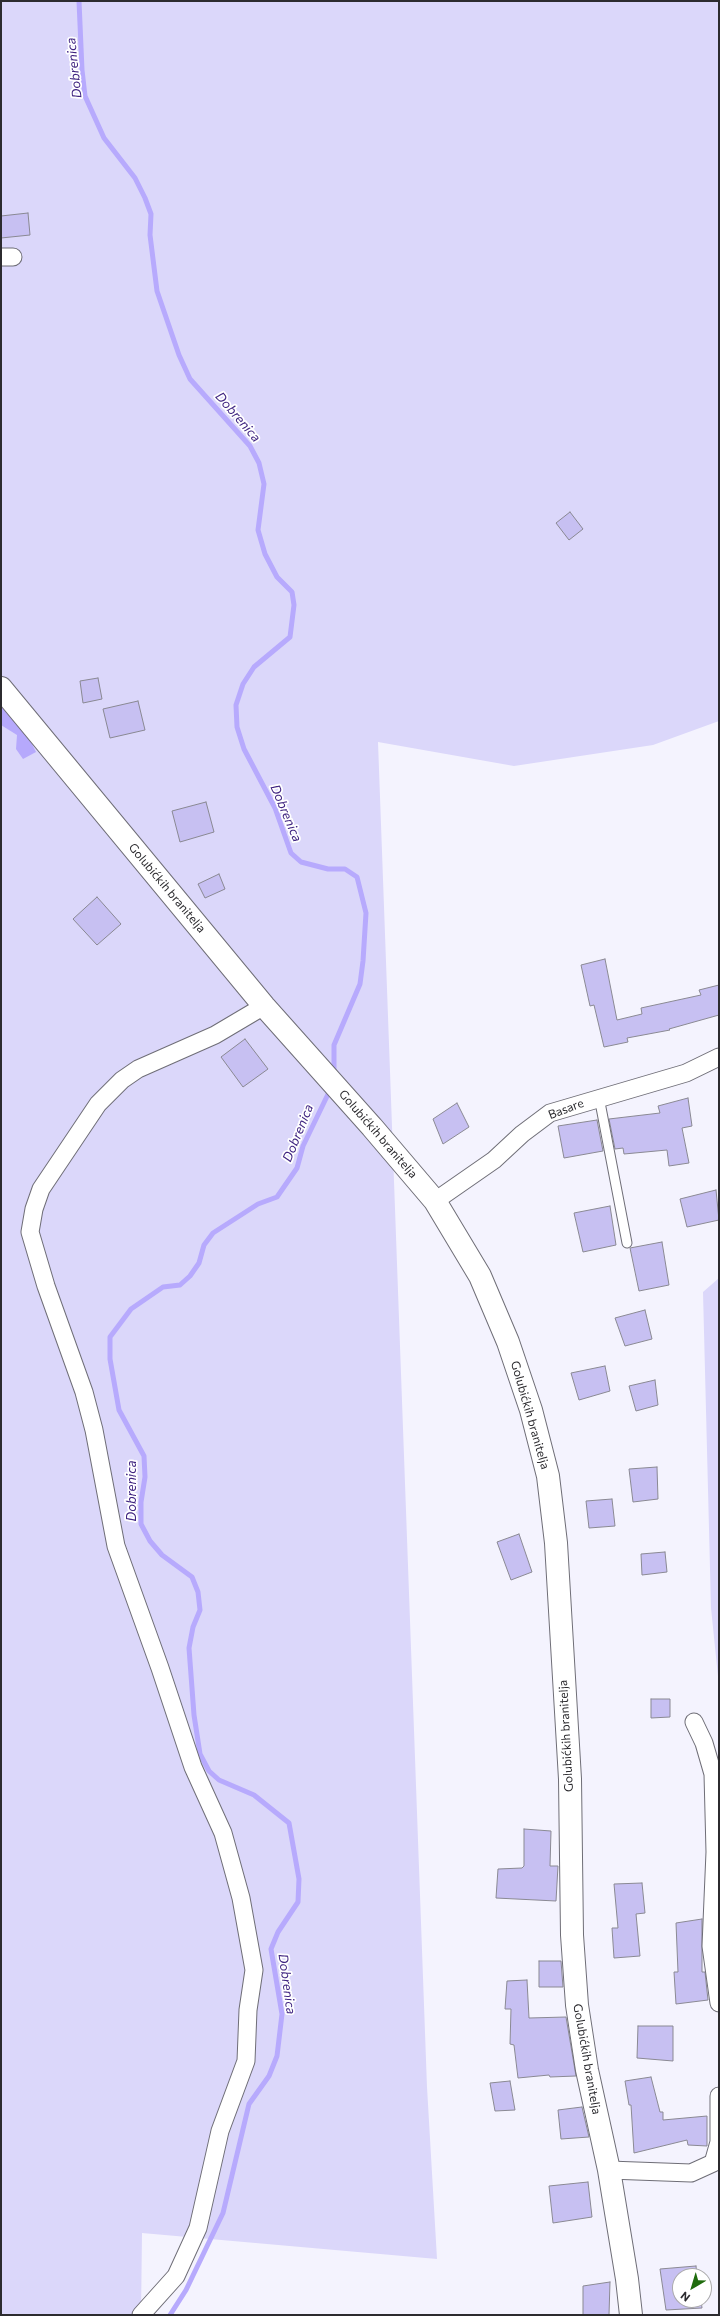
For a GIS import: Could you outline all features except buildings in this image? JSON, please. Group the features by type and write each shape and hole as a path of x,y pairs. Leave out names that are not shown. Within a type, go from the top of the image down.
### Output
{"street":[{"name":"Golubićkih branitelja","path":"1,688 264,1006 372,1127 435,1201 480,1276 508,1342 531,1410 548,1476 556,1543 570,1779 572,1934 577,2004 587,2070 609,2170 627,2279 631,2315"},
{"path":"141,2315 176,2276 198,2228 220,2131 246,2061 248,2010 254,1970 241,1898 224,1833 193,1767 160,1668 116,1546 94,1430 84,1392 46,1286 30,1232 34,1209 41,1189 98,1104 122,1080 138,1069 215,1035 264,1006"},
{"name":"Basare","path":"435,1201 494,1160 522,1134 550,1112 686,1073 719,1057"},
{"path":"694,1722 704,1743 713,1774 715,1852 711,1946 719,2003"},
{"path":"609,2170 691,2173 713,2163 719,2142 719,2096"}],"lane":[{"path":"599,1097 627,1243"}],"shaded area":[{"path":"1,1 719,1 719,721 653,745 514,766 378,742 427,2087 437,2259 142,2233 141,2315 1,2315"},
{"path":"1,697 21,722 36,752 23,759 16,749 17,735 1,725"},
{"path":"719,1278 719,1686 711,1608 703,1292"}],"waterway":[{"name":"Dobrenica","path":"79,1 82,70 85,96 104,138 135,178 151,214 150,235 157,291 179,355 190,379 250,446 259,463 264,484 258,530 265,554 277,577 292,592 294,605 290,637 254,667 243,684 236,705 237,727 244,749 275,808 291,853 301,862 328,869 345,869 357,877 366,913 363,961 360,984 334,1045 334,1074"},
{"name":"Dobrenica","path":"170,2315 186,2290 223,2213 249,2104 269,2076 277,2056 282,2014 271,1949 278,1932 298,1902 299,1879 289,1823 254,1795 219,1780 209,1771 200,1754 194,1715 189,1648 193,1627 200,1610 198,1592 192,1577 162,1555 150,1541 141,1524 141,1502 145,1477 144,1456 119,1410 110,1359 110,1337 131,1309 163,1287 180,1285 190,1276 199,1263 204,1245 213,1233 258,1204 277,1197 297,1168 303,1146 331,1088"}]}
